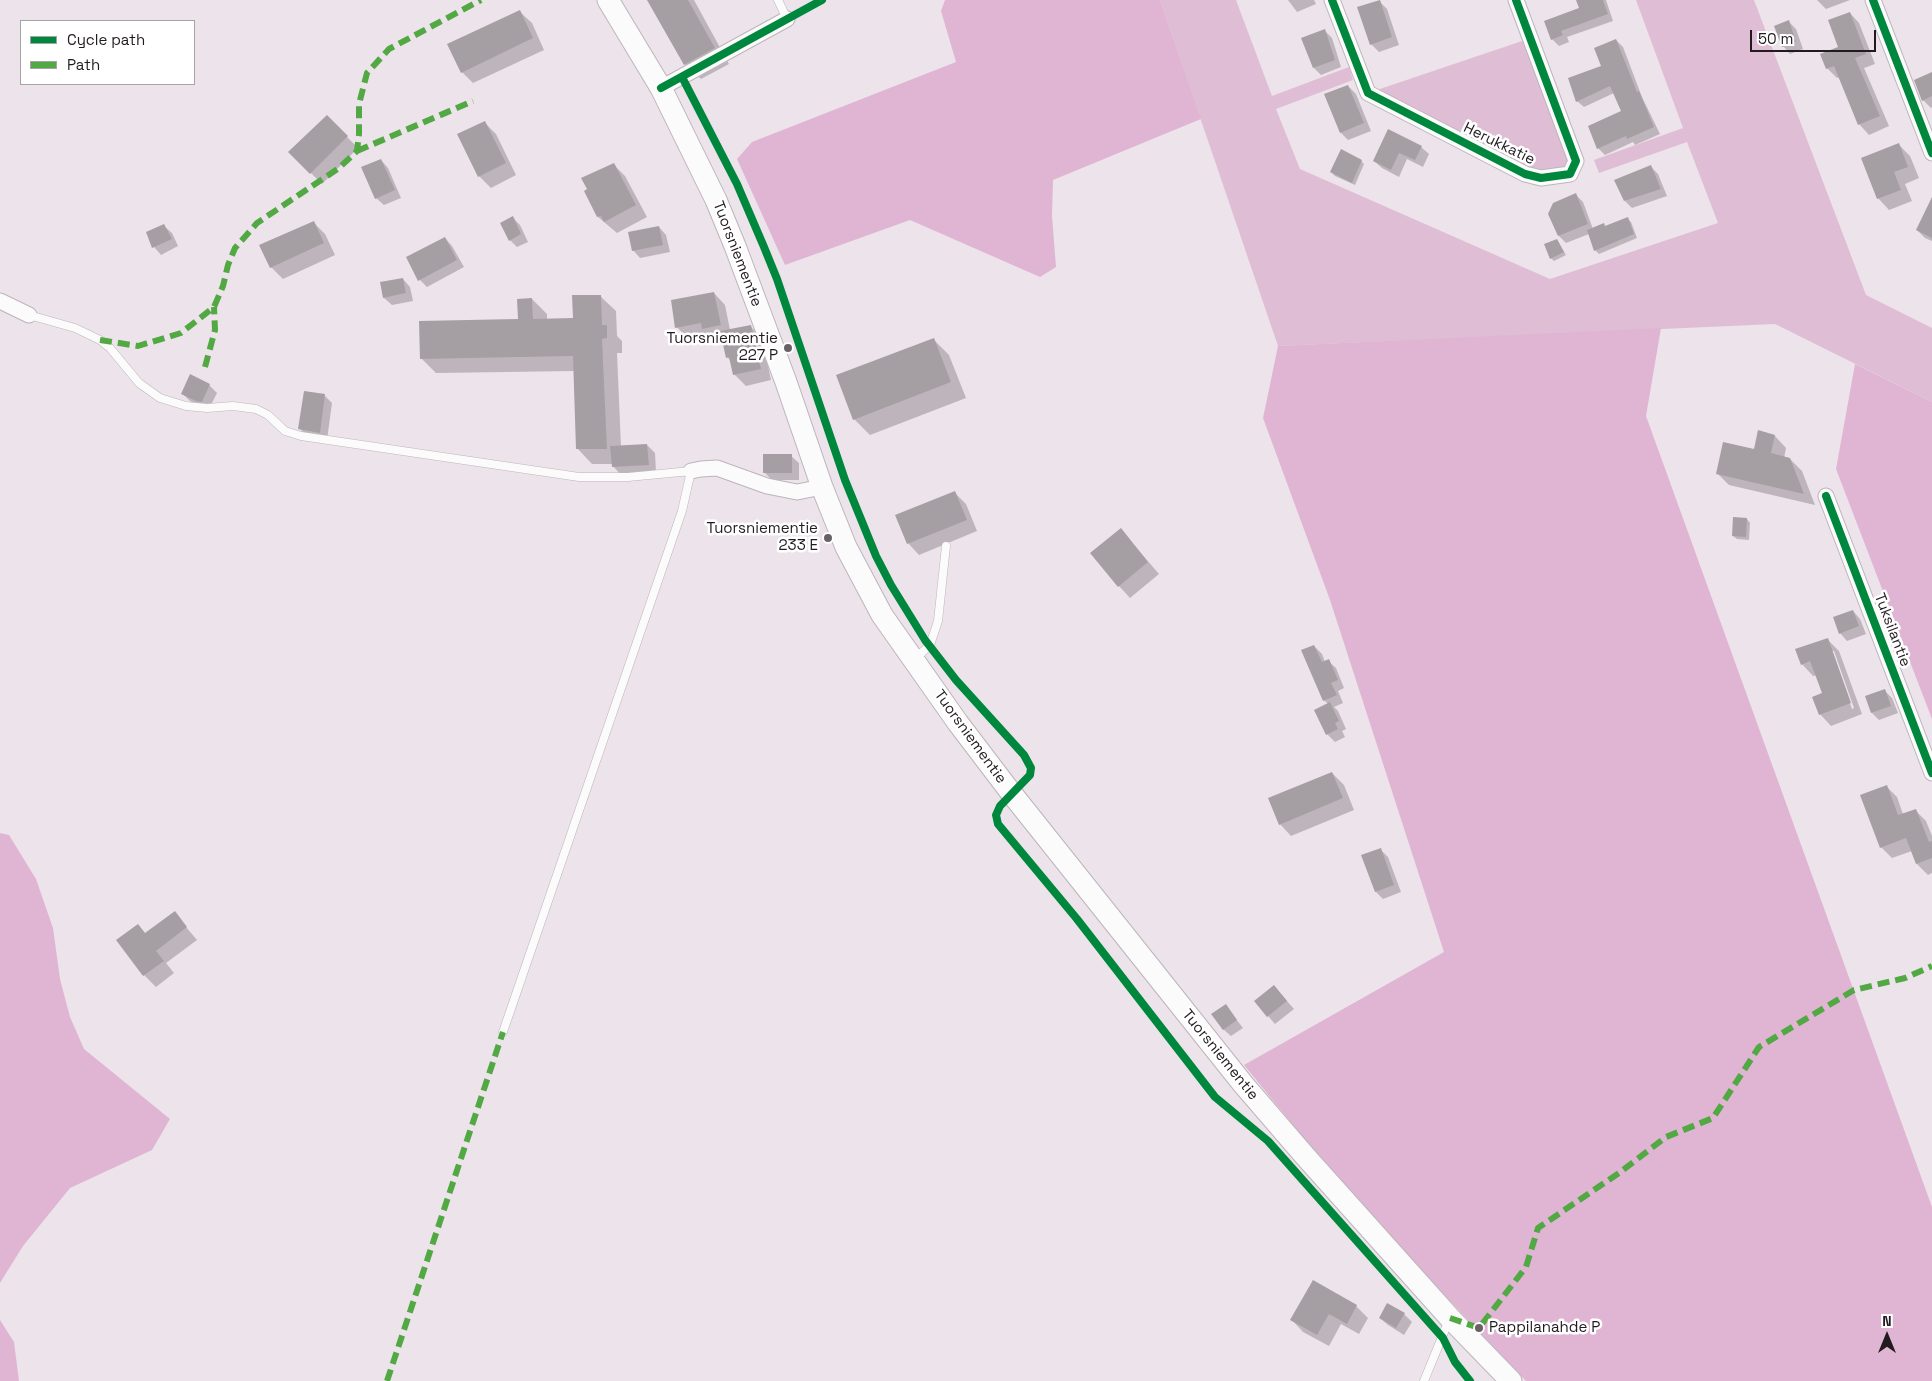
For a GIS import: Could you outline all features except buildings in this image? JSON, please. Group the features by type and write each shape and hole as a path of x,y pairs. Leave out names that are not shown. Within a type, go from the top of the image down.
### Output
{"main road":[{"name":"Tuorsniementie","path":"608,0 661,88 716,200 786,382 822,488 859,574 882,615 1012,794 1243,1084 1450,1318 1512,1381"}],"street":[{"name":"Herukkatie","path":"1332,0 1368,93 1525,174 1541,178 1570,174 1576,161 1516,0"},
{"path":"1873,0 1932,153"},
{"path":"661,88 787,19"},
{"path":"0,302 29,315"},
{"path":"691,471 717,468 767,486 797,492 822,488"},
{"name":"Tuksilantie","path":"1826,496 1932,773"}],"lane":[{"path":"778,0 787,19"},
{"path":"29,315 75,328 100,340 110,348 139,383 160,398 186,406 207,408 233,406 256,410 268,415 285,431 301,436 579,477 628,477 691,471 682,511 503,1032"},
{"path":"914,660 930,645 938,622 946,546"},
{"path":"1424,1381 1450,1318"}],"path":[{"path":"796,338 802,355"}],"shaded area":[{"path":"945,0 1160,0 1201,119 1053,180 1052,216 1056,267 1040,277 910,220 785,265 737,159 752,142 956,62 941,11"},
{"path":"1160,0 1236,0 1272,96 1349,67 1353,80 1276,109 1300,169 1550,279 1718,223 1687,142 1599,173 1594,160 1683,128 1636,0 1754,0 1866,295 1932,328 1932,402 1775,324 1278,346"},
{"path":"1531,38 1576,161 1570,174 1541,178 1368,93"},
{"path":"1661,328 1646,416 1932,1207 1932,1381 1526,1381 1382,1229 1319,1157 1244,1065 1444,952 1330,600 1263,418 1278,346"},
{"path":"1855,364 1932,402 1932,719 1836,469"},
{"path":"0,833 9,835 36,879 53,928 60,979 70,1017 84,1049 170,1119 152,1150 70,1188 23,1246 0,1283"},
{"path":"0,1320 14,1342 19,1381 0,1381"}],"marked path":[{"path":"100,340 138,346 181,333 214,307 235,248 257,223 339,168 357,151 359,104 367,73 389,49 481,0"},
{"path":"357,151 473,101"},
{"path":"205,367 215,330 214,307"},
{"path":"1450,1318 1479,1328 1526,1267 1538,1228 1619,1173 1666,1137 1713,1118 1759,1047 1854,990 1905,978 1932,966"},
{"path":"387,1381 503,1032"}],"cycle path":[{"path":"661,88 822,0"},
{"path":"1332,0 1368,93 1525,174 1541,178 1570,174 1576,161 1516,0"},
{"path":"1873,0 1932,153"},
{"path":"682,77 737,184 777,279 845,480 876,556 891,585 925,640 956,680 1024,755 1031,768 1030,775 1000,806 996,815 998,824 1077,919 1215,1097 1268,1141 1443,1338 1455,1362 1470,1381"},
{"path":"1826,496 1932,773"}],"place":[{"name":"Tuorsniementie 227 P","path":"788,348"},
{"name":"Tuorsniementie 233 E","path":"828,538"},
{"name":"Pappilanahde P","path":"1479,1328"}]}
